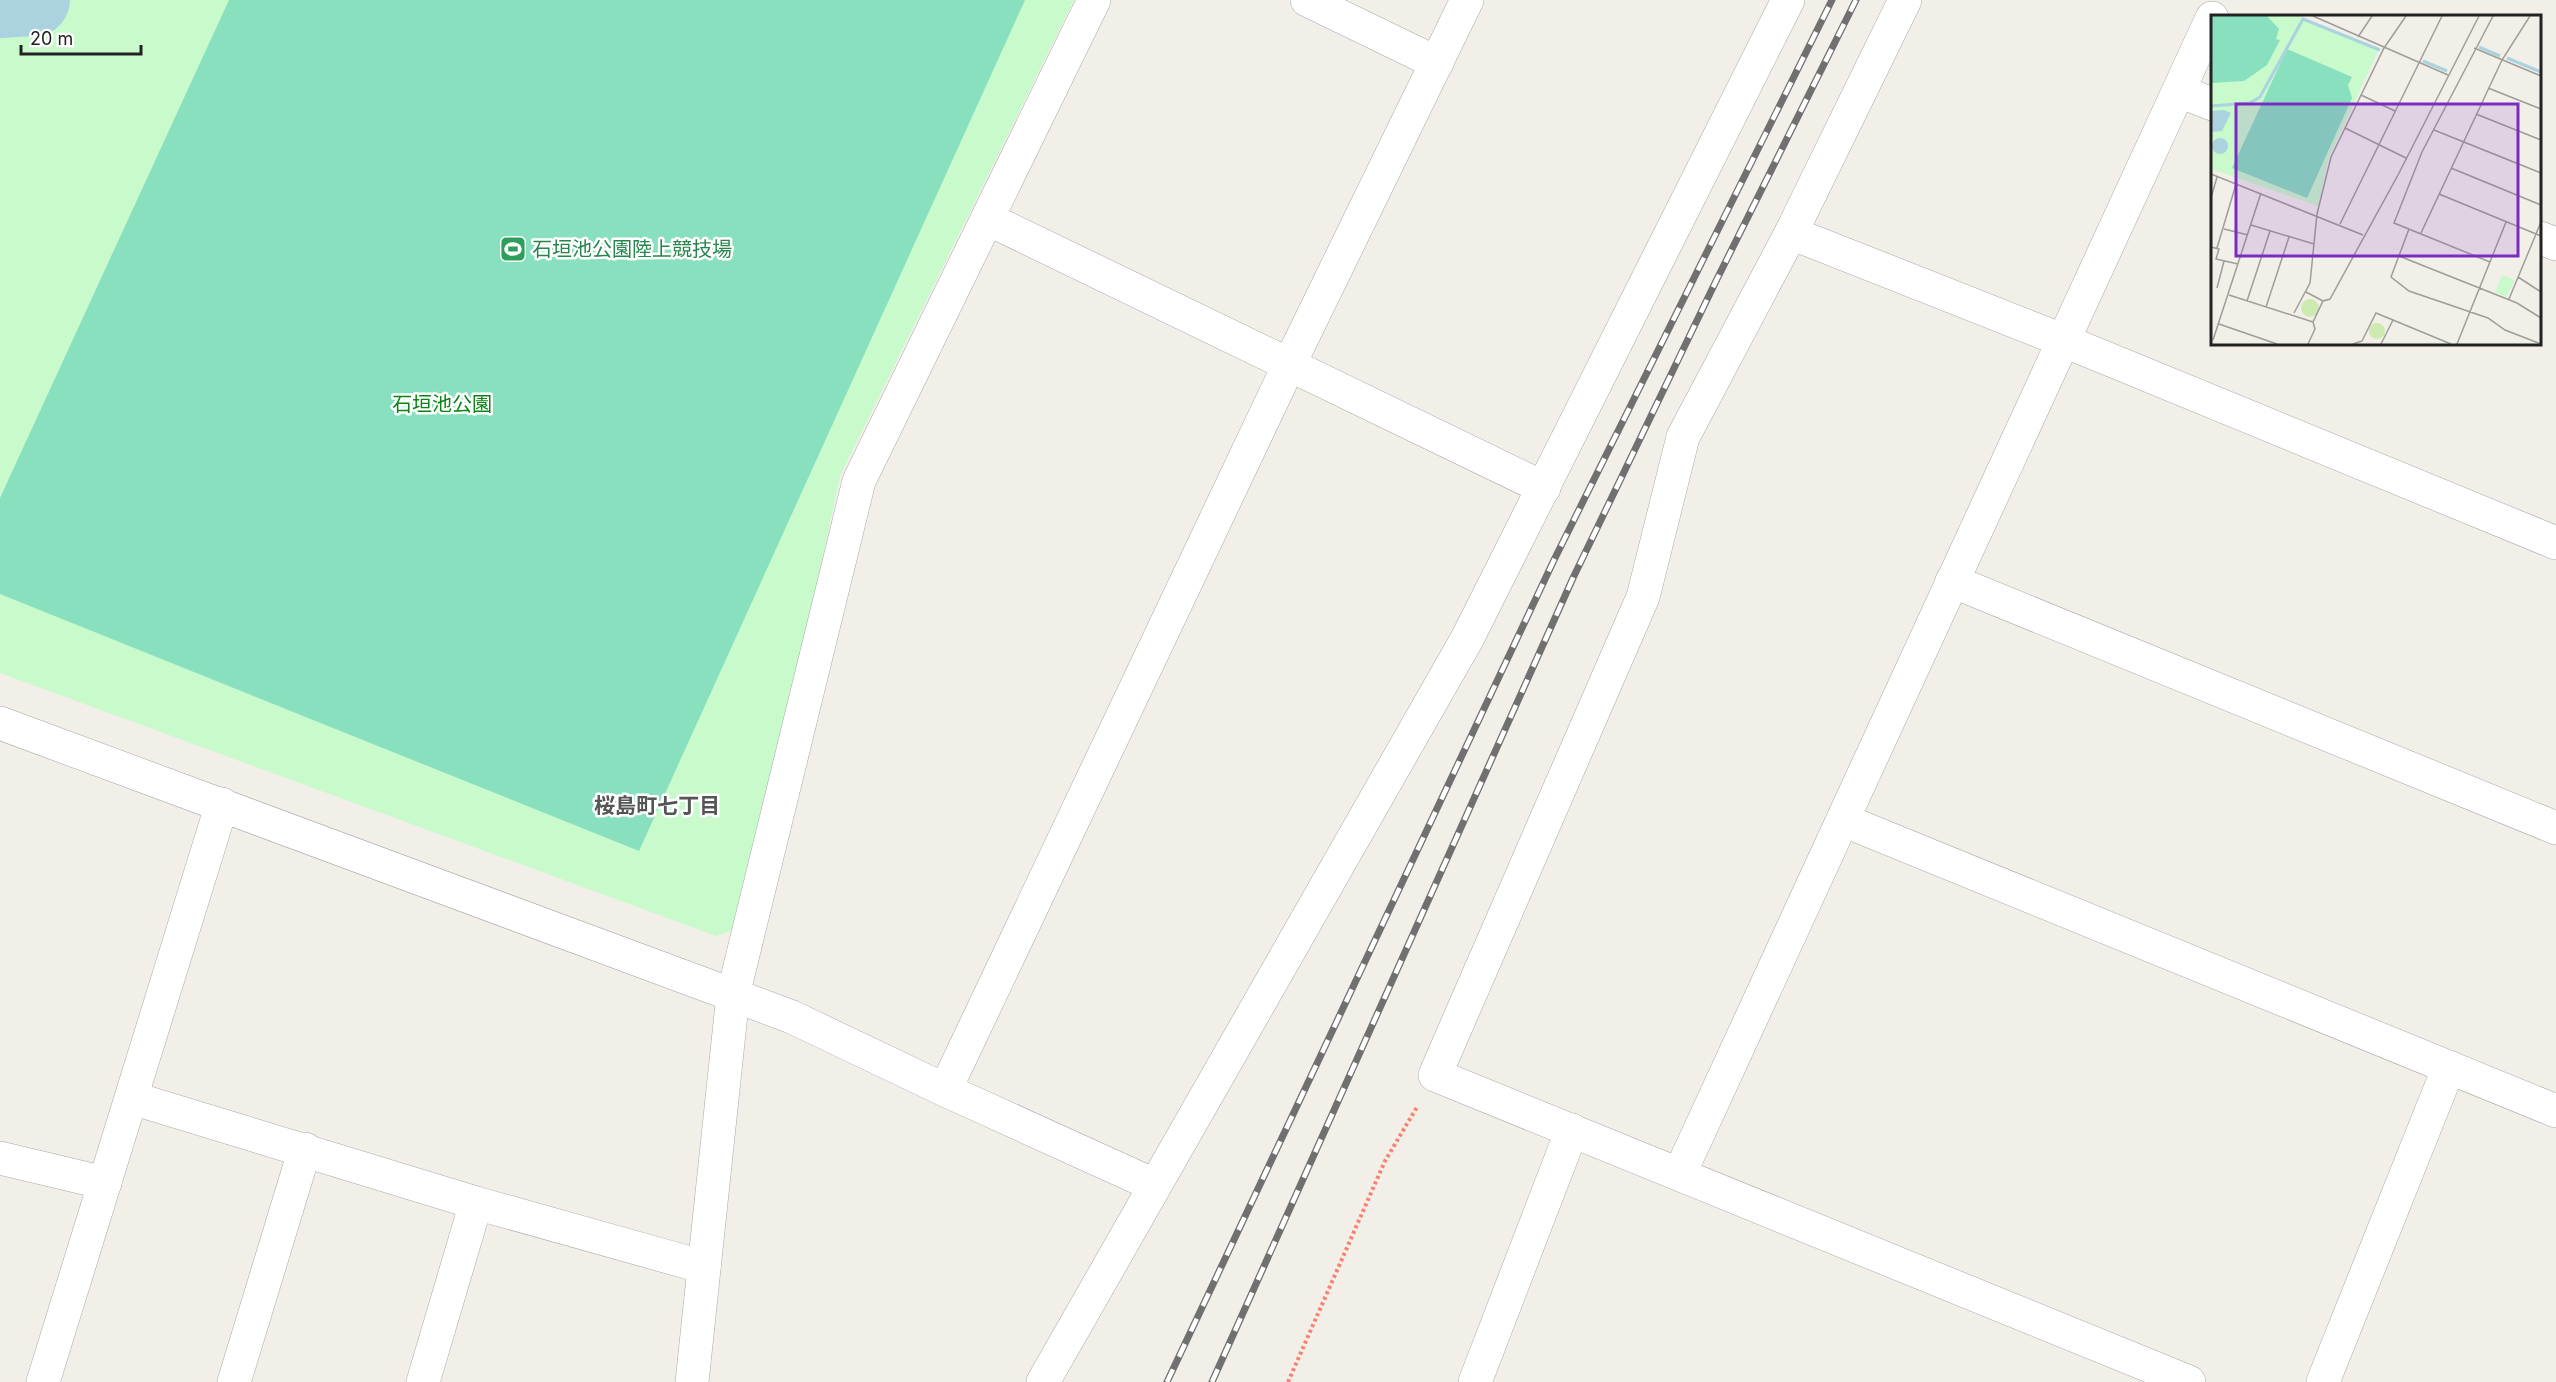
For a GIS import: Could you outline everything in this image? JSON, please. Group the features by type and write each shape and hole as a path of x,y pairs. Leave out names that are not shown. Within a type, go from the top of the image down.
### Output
{"street":[{"path":"692,1382 733,995 859,481 1094,0"},
{"path":"1307,0 1437,63"},
{"path":"945,1090 1289,365 1467,0"},
{"path":"1043,1382 1467,639 1788,0"},
{"path":"1905,0 1791,233 1683,437 1643,597 1435,1075 2189,1382"},
{"path":"2214,15 2221,0"},
{"path":"1680,1173 2062,340 2211,21"},
{"path":"2179,91 2211,104"},
{"path":"988,219 1544,488"},
{"path":"1791,233 2062,340 2556,543"},
{"path":"2541,238 2556,244"},
{"path":"1952,581 2556,828"},
{"path":"1,729 222,804 792,1017 945,1090 1154,1185"},
{"path":"43,1382 222,804"},
{"path":"1843,820 2556,1111"},
{"path":"2323,1382 2449,1067"},
{"path":"132,1098 476,1203 704,1267"},
{"path":"1481,1380 1572,1130"},
{"path":"234,1382 305,1149"},
{"path":"0,1158 105,1184"},
{"path":"423,1382 476,1203"}],"path":[{"path":"1288,1382 1385,1161 1435,1075"}],"green space":[{"name":"石垣池公園陸上競技場","path":"0,0 1074,0 840,476 744,926 716,936 0,673"},
{"name":"石垣池公園陸上競技場","path":"229,0 1025,0 639,851 0,594 0,498"}],"waterway":[{"path":"0,2 34,0"}],"railway":[{"path":"1167,1382 1554,560 1832,0"},
{"path":"1212,1382 1573,578 1716,281 1856,0"}],"place":[{"name":"石垣池公園陸上競技場","path":"513,249"}],"district":[{"name":"桜島町七丁目","path":"657,806"}],"park label":[{"name":"石垣池公園","path":"442,404"}]}
